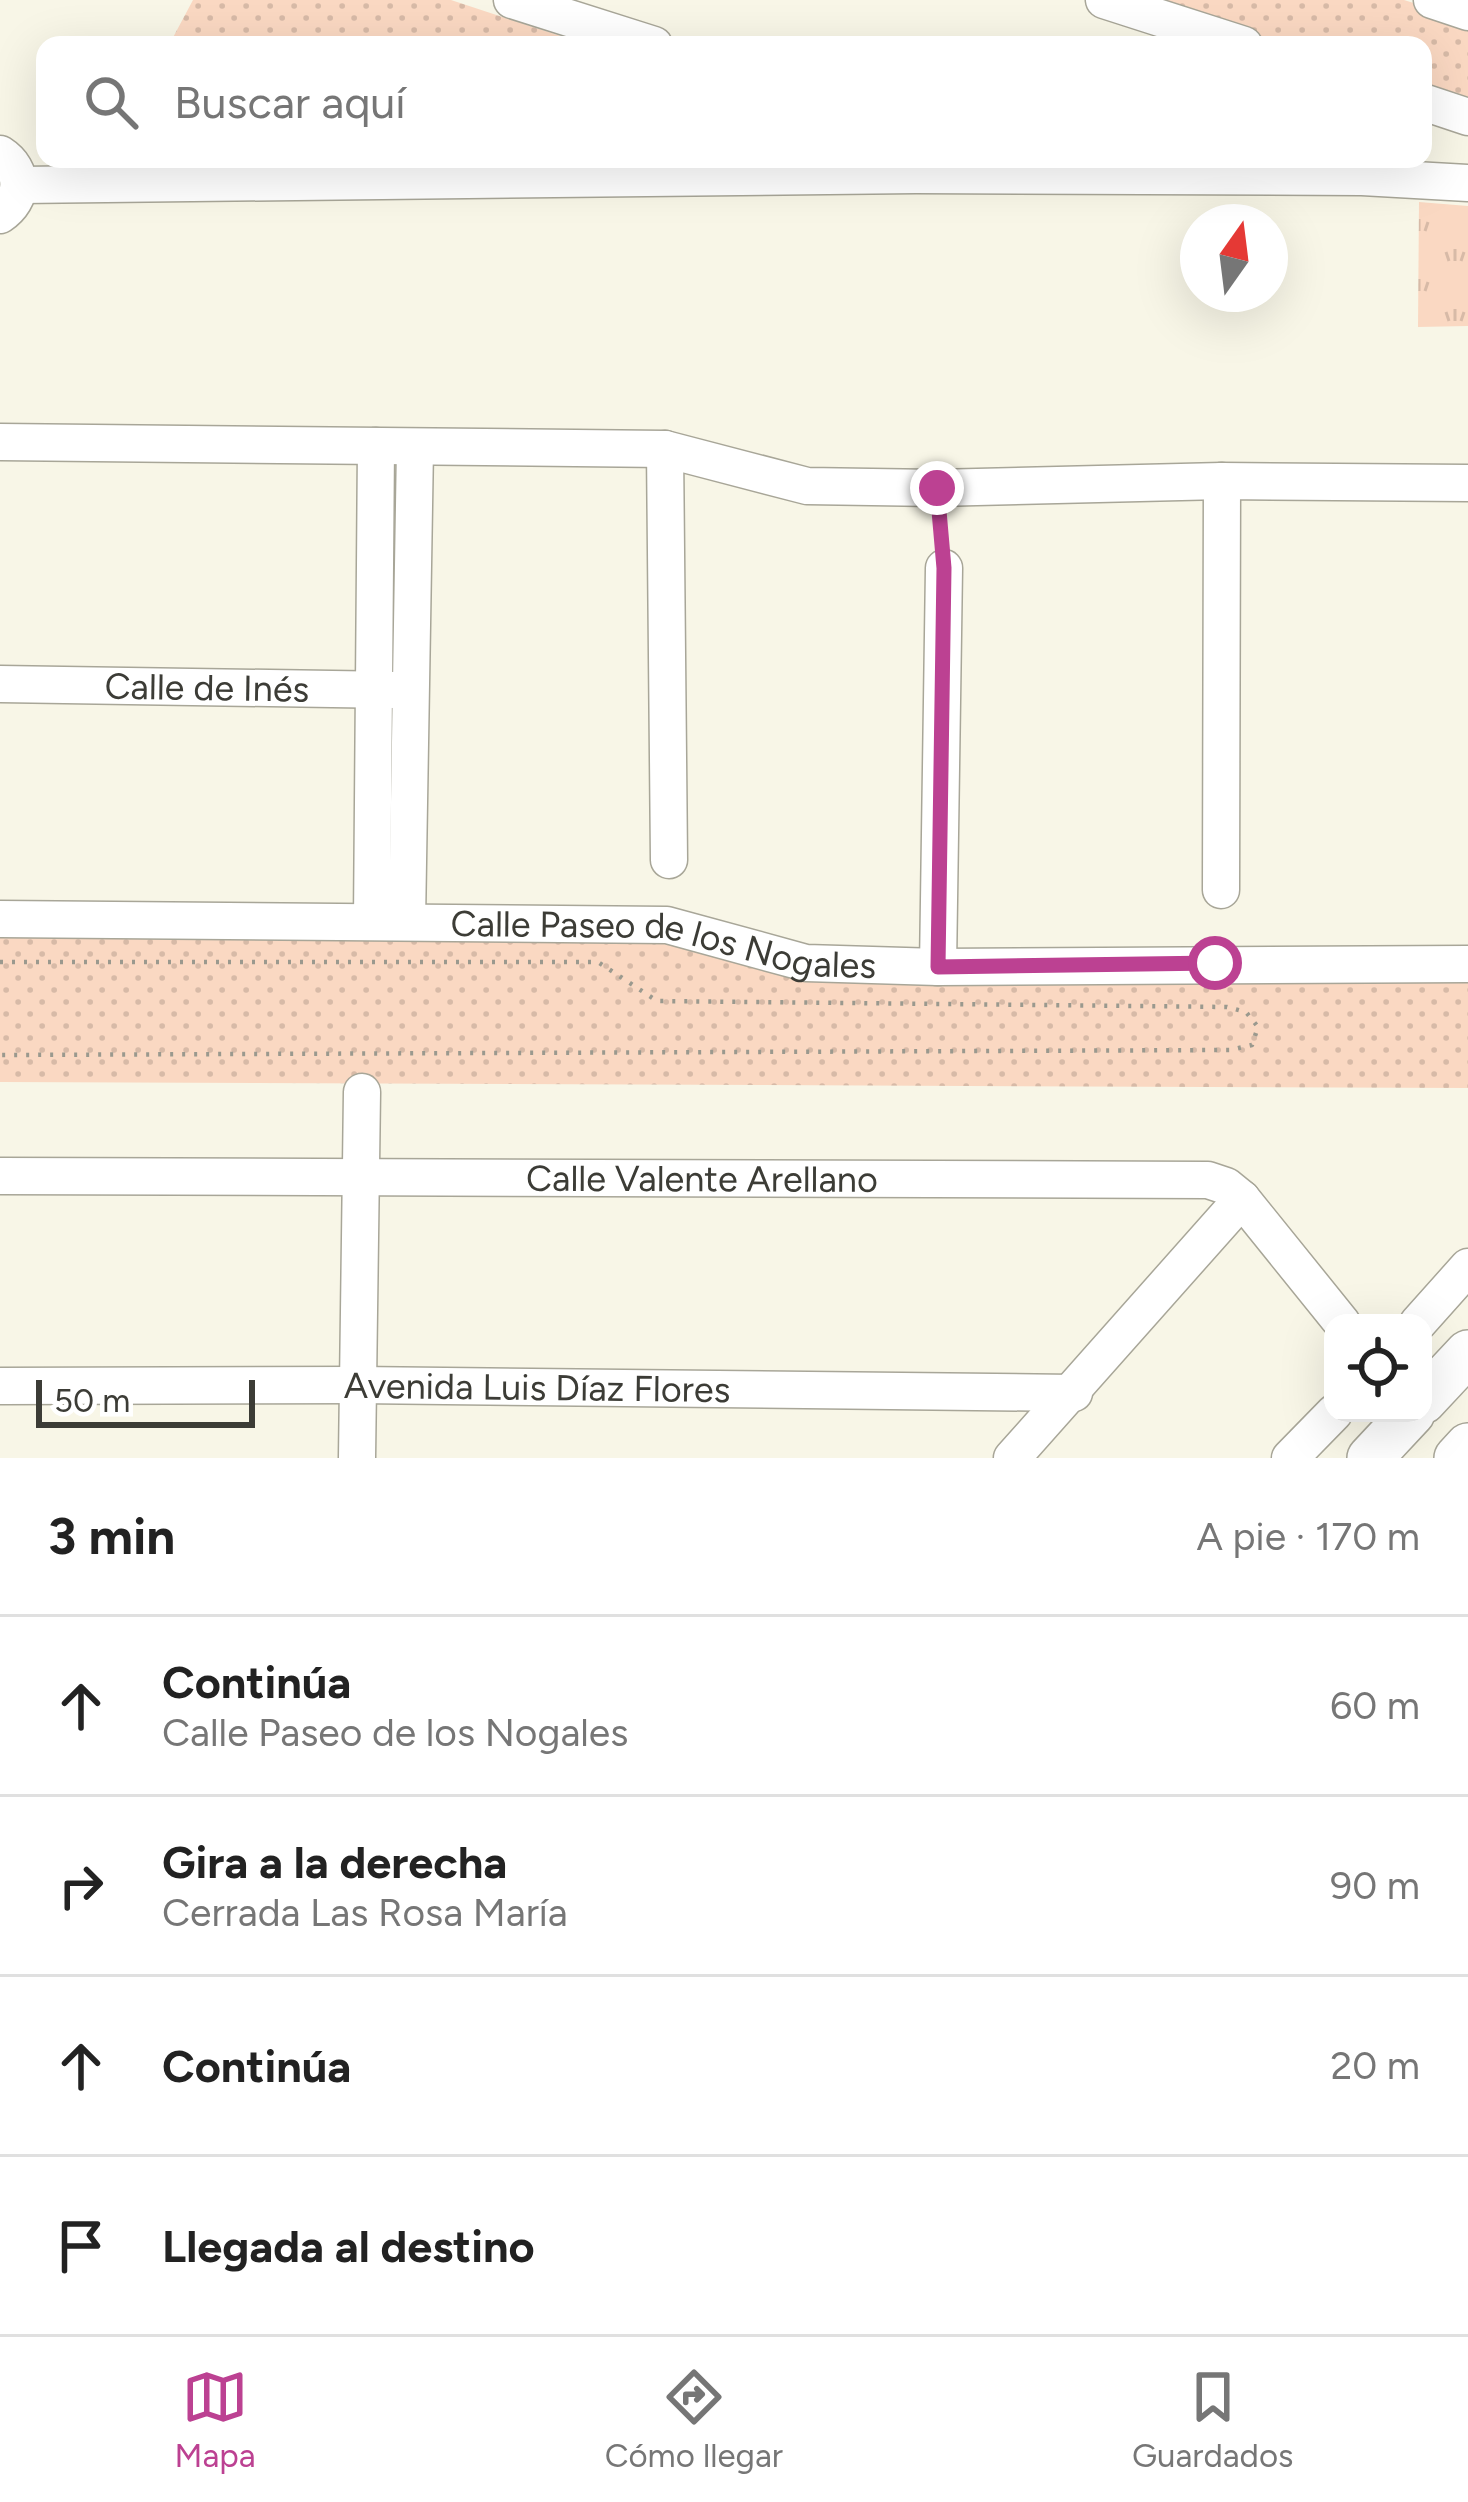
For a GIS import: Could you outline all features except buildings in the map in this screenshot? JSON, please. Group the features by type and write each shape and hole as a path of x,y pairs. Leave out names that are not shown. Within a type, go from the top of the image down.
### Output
{"main road":[{"path":"1432,1391 1468,1353"},
{"path":"1370,1458 1404,1422"},
{"path":"1457,1458 1468,1446"}],"street":[{"path":"512,0 626,36"},
{"path":"1104,0 1216,36"},
{"path":"1432,0 1468,12"},
{"path":"1432,105 1468,117"},
{"path":"1014,168 1034,175"},
{"path":"7,185 1034,175 1362,177 1468,183"},
{"path":"0,442 665,449 807,486 1468,483"},
{"path":"376,446 374,689 390,921"},
{"path":"390,921 411,690 415,447"},
{"path":"665,449 669,860"},
{"path":"1221,890 1222,481"},
{"path":"938,967 944,568"},
{"name":"Calle de Inés","path":"0,684 411,690"},
{"name":"Calle Paseo de los Nogales","path":"0,919 667,925 806,963 938,967 1468,964"},
{"path":"357,1458 362,1092"},
{"name":"Calle Valente Arellano","path":"0,1176 1208,1180 1242,1199"},
{"path":"1012,1458 1242,1199 1335,1314"},
{"path":"1426,1314 1468,1267"},
{"name":"Avenida Luis Díaz Flores","path":"0,1386 358,1384 1074,1393"},
{"path":"1291,1458 1325,1422"}],"path":[{"path":"0,962 598,962 657,1000 1227,1007 1246,1012 1258,1027 1252,1045 1230,1050 0,1055"}],"green space":[{"path":"193,0 451,0 561,36 174,36"},
{"path":"1135,0 1404,0 1468,20 1468,104 1432,93 1432,36 1250,36"},
{"path":"1419,202 1468,206 1468,326 1418,327"},
{"path":"0,923 668,930 809,970 1468,970 1468,1088 0,1082"}],"route":[{"path":"937,488 944,568 938,967 1215,963"}]}
